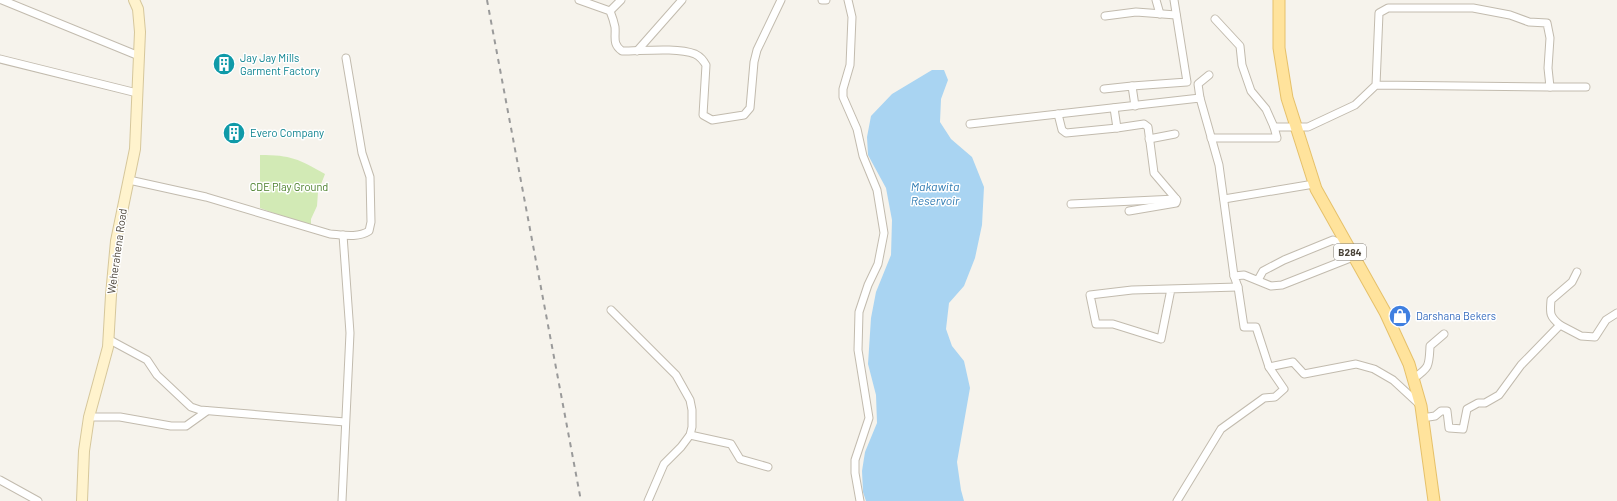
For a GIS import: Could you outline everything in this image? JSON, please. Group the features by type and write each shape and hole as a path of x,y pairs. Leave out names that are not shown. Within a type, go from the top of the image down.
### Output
{"main road":[{"name":"Weherahena Road","path":"82,501 84,451 89,416 108,347 116,241 135,149 140,32 138,9 134,0"},
{"name":"B284","path":"1279,0 1279,48 1287,98 1314,184 1350,252 1385,312 1409,364 1421,406 1434,501"}],"street":[{"path":"2,0 139,56"},
{"path":"579,0 610,11"},
{"path":"610,11 621,0"},
{"path":"636,51 682,0"},
{"path":"610,11 615,27 615,42 617,48 622,51 673,50 695,54 702,58 706,65 703,116 712,120 744,115 750,108 754,62 757,50 781,0"},
{"path":"848,0 852,16 850,65 843,89 843,97 857,130 863,156 877,190 884,233 878,264 868,285 859,312 858,350 869,418 855,460 855,473 860,501"},
{"path":"1156,0 1160,14"},
{"path":"1104,89 1187,82 1174,0"},
{"path":"1274,127 1308,127 1355,105 1376,85 1379,13 1388,8 1473,8 1510,15 1529,22 1547,23 1550,38 1548,68 1550,87"},
{"path":"1104,16 1136,12 1176,15"},
{"path":"1211,138 1277,138 1266,109 1251,92 1242,65 1240,46 1215,19"},
{"path":"129,180 206,197 330,234 344,236 364,234 369,231 371,222 370,177 362,153 346,58"},
{"path":"0,59 137,93"},
{"path":"1177,501 1221,429 1264,398 1275,397 1284,389 1269,366 1256,328 1244,327 1238,287 1234,276 1219,165 1200,98 1198,84 1210,75"},
{"path":"1376,85 1586,87"},
{"path":"1132,86 1135,106"},
{"path":"970,124 1200,98"},
{"path":"1114,108 1117,128"},
{"path":"1058,114 1062,130 1066,133 1144,124 1148,127 1154,173 1177,200 1176,204 1129,211"},
{"path":"1149,139 1175,134"},
{"path":"1224,199 1314,184"},
{"path":"1071,204 1176,199"},
{"path":"342,501 350,333 344,236"},
{"path":"1234,276 1244,275 1271,286 1282,284 1350,252 1333,240 1284,260 1263,271 1258,280"},
{"path":"1577,272 1572,282 1551,300 1550,314 1553,319 1560,325 1581,336 1595,337 1606,320 1617,313"},
{"path":"1171,289 1161,339 1113,324 1096,324 1090,295 1132,290 1238,287"},
{"path":"611,310 676,376 690,400 692,410 692,427 690,435 681,448 664,464 648,501"},
{"path":"1422,418 1435,416 1441,412 1447,411 1449,428 1463,428 1467,409 1478,402 1485,403 1498,394 1521,366 1560,325"},
{"path":"1413,379 1424,371 1429,364 1430,346 1444,334"},
{"path":"108,339 147,360 157,375 191,407 207,411 345,422"},
{"path":"1269,366 1293,362 1304,374 1356,364 1374,369 1393,380 1421,406"},
{"path":"89,416 120,417 171,426 186,426 207,411"},
{"path":"690,435 731,444 740,459 768,467"},
{"path":"0,480 38,501"}],"green space":[{"name":"CDE Play Ground","path":"260,155 287,157 301,161 325,174 318,192 317,206 311,219 311,227 260,208"}],"water":[{"name":"Makawita Reservoir","path":"932,70 944,70 948,80 941,99 940,122 951,139 972,157 984,187 982,225 975,258 964,286 949,303 946,329 952,346 964,361 970,388 957,462 964,501 866,501 863,492 862,471 865,452 877,423 876,395 868,364 871,318 876,292 891,255 892,220 886,188 868,155 867,137 871,116 892,94"}],"railway":[{"path":"487,0 581,501"}],"place":[{"name":"Jay Jay Mills Garment Factory","path":"224,64"},
{"name":"Evero Company","path":"234,133"},
{"name":"Darshana Bekers","path":"1400,316"}]}
